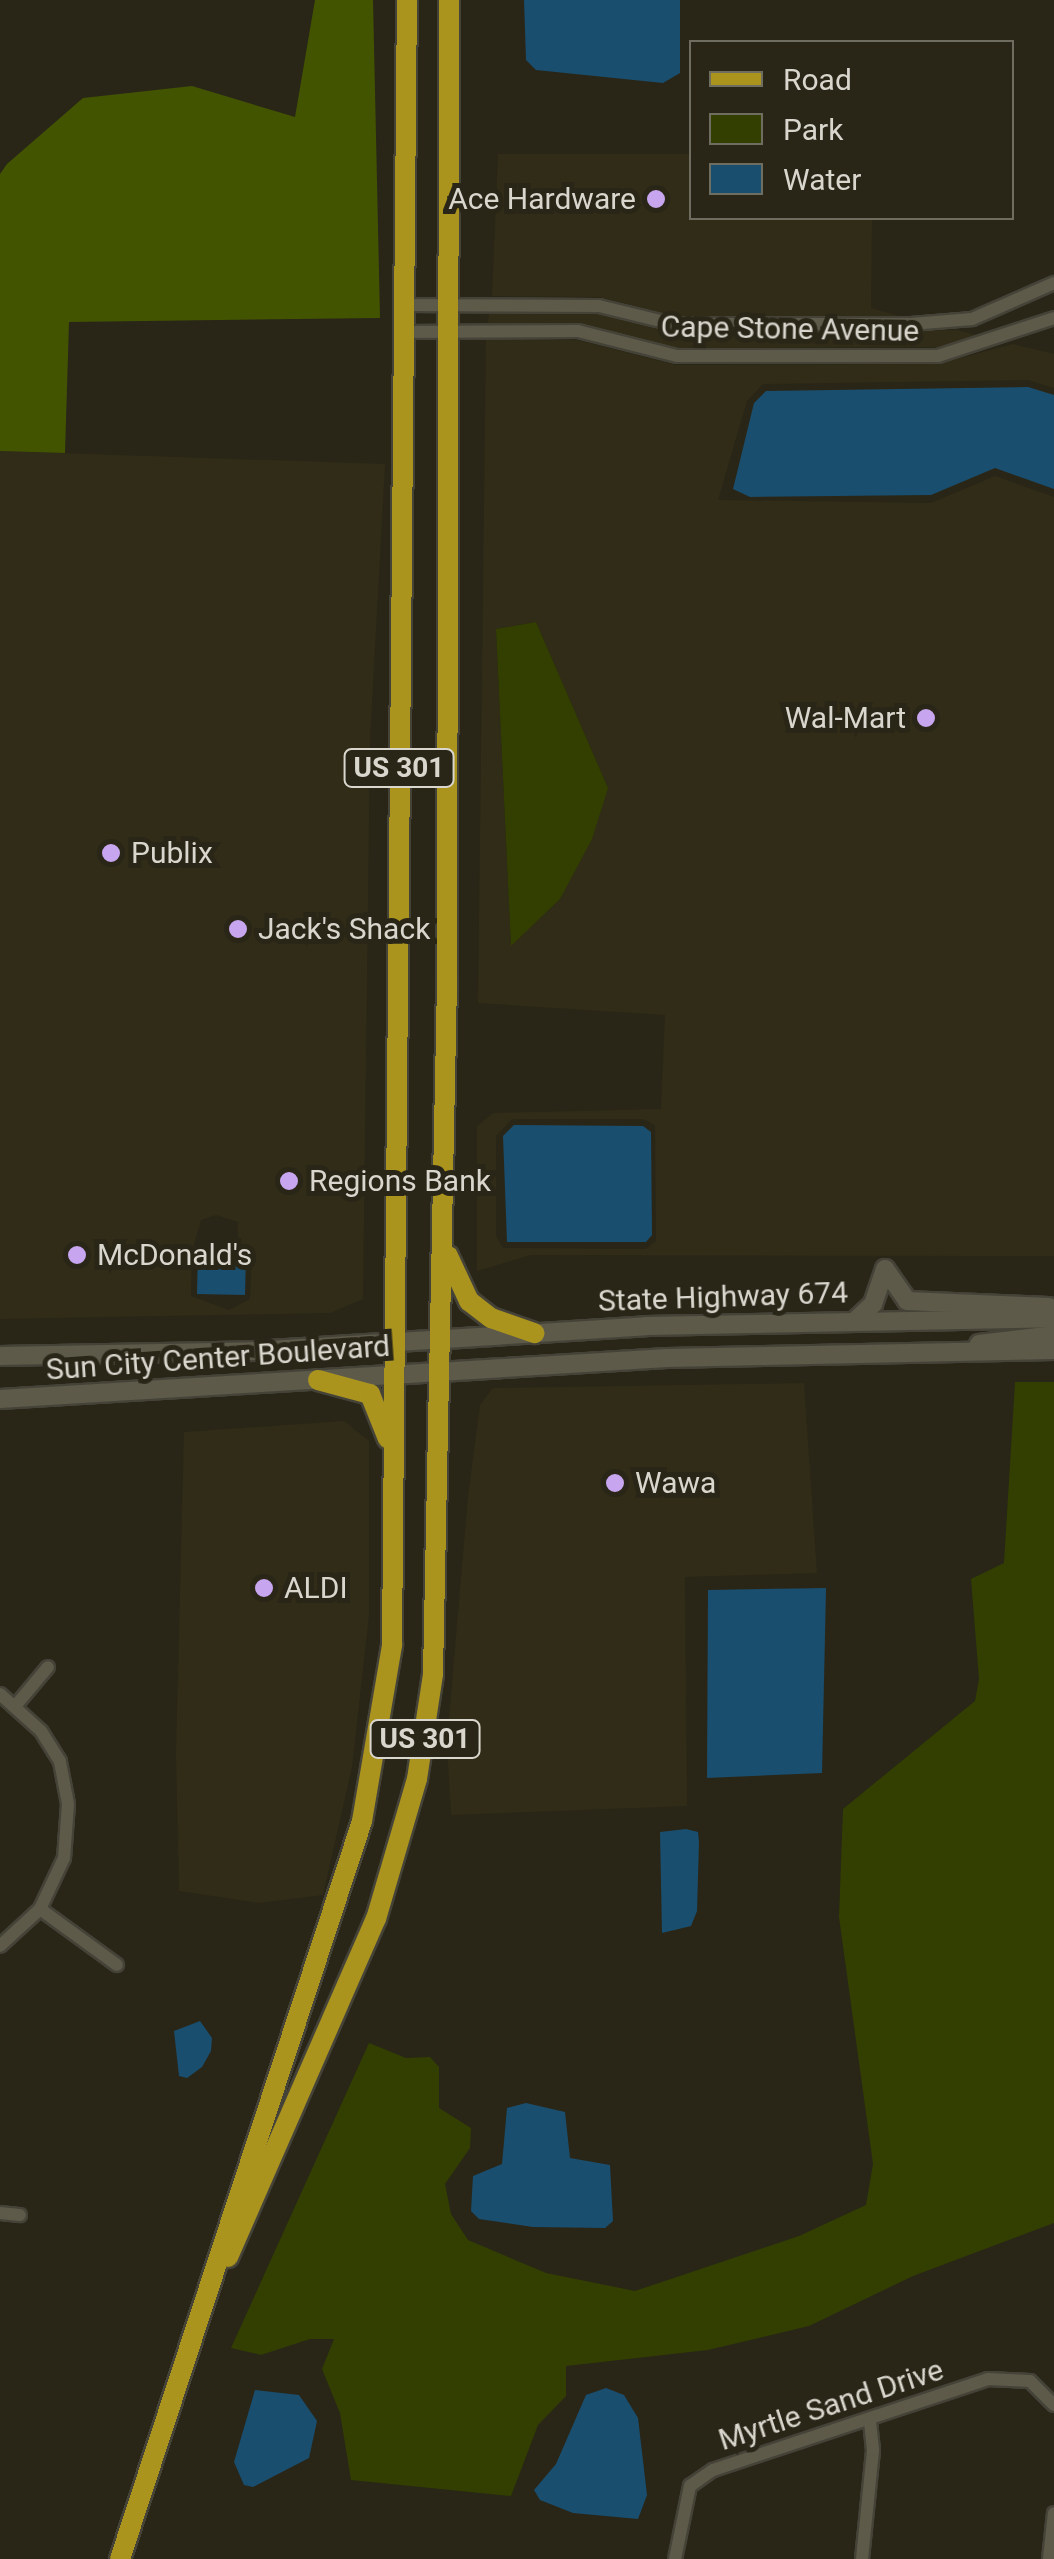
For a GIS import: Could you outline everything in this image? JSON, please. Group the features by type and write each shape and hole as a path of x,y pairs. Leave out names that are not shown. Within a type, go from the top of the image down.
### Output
{"main road":[{"name":"US 301","path":"120,2559 374,1770 392,1645 407,0"},
{"name":"US 301","path":"195,2332 361,1959 404,1830 434,1659 443,1240 449,0"},
{"path":"443,1240 469,1301 492,1318 534,1333"},
{"path":"857,1319 874,1304 885,1269 908,1301 1054,1307"},
{"name":"State Highway 674","path":"395,1342 857,1319 1054,1318"},
{"path":"954,1351 998,1338 1054,1336"},
{"name":"Sun City Center Boulevard","path":"0,1356 395,1342"},
{"name":"State Highway 674","path":"439,1371 1054,1350"},
{"name":"Sun City Center Boulevard","path":"0,1399 439,1371"},
{"path":"318,1380 370,1394 394,1460"}],"street":[{"name":"Cape Stone Avenue","path":"405,305 599,306 673,324 910,324 972,318 1054,283"},
{"name":"Cape Stone Avenue","path":"404,332 578,331 665,356 938,356 1054,318"},
{"path":"17,1704 48,1667"},
{"path":"0,1694 17,1704 60,1762 68,1804 64,1858 40,1909 0,1946"},
{"path":"40,1909 117,1965"},
{"path":"0,2213 20,2215"},
{"name":"Myrtle Sand Drive","path":"675,2559 690,2486 712,2470 1013,2376 1044,2391 1054,2405"},
{"path":"862,2559 873,2450 870,2419"},
{"path":"1049,2559 1054,2513"}],"shaded area":[{"path":"498,154 689,154 689,220 872,220 871,308 899,316 673,316 599,297 492,296"},
{"path":"489,313 598,314 673,333 957,330 983,337 937,347 677,348 579,323 488,323"},
{"path":"486,340 577,340 676,365 938,364 1013,344 1054,354 1054,388 1028,380 763,384 747,401 718,500 931,503 995,476 1054,497 1054,1256 531,1255 477,1271 477,1126 493,1113 661,1109 665,1015 478,1003","holes":["536,622 608,788 560,899 511,945 496,629","512,1119 643,1119 655,1125 656,1241 646,1249 503,1248 496,1236 496,1136"]},
{"path":"0,451 385,464 370,740 363,1299 330,1313 0,1319","holes":["216,1215 238,1222 238,1246 252,1251 250,1299 229,1310 191,1296 192,1252 201,1220"]},
{"path":"804,1383 817,1573 685,1577 687,1806 451,1815 447,1743 468,1496 480,1405 493,1388"},
{"path":"344,1421 369,1441 369,1615 352,1767 323,1895 259,1903 179,1891 176,1753 184,1432"}],"green space":[{"path":"315,0 373,0 380,318 69,322 65,453 0,451 0,174 83,98 192,86 295,117"},
{"path":"536,622 608,788 592,839 560,899 511,946 496,629"},
{"path":"1015,1382 1054,1382 1054,2223 913,2276 809,2326 708,2350 566,2366 566,2396 538,2425 511,2496 351,2480 340,2413 322,2369 334,2339 310,2339 261,2355 231,2348 369,2043 406,2058 430,2057 439,2067 439,2108 471,2128 470,2148 445,2184 451,2214 468,2240 546,2273 635,2291 799,2236 866,2205 873,2164 839,1917 843,1809 975,1701 979,1679 971,1579 1004,1563"}],"water":[{"path":"524,0 680,0 680,73 663,83 536,70 526,60"},
{"path":"1028,387 1054,395 1054,489 995,468 931,495 750,497 733,489 754,403 766,391"},
{"path":"514,1125 643,1126 651,1132 652,1235 646,1242 507,1242 503,1136"},
{"path":"198,1252 246,1253 245,1295 197,1294"},
{"path":"826,1588 822,1773 707,1778 708,1590"},
{"path":"660,1832 698,1832 697,1911 691,1926 662,1933"},
{"path":"200,2021 212,2038 211,2051 202,2067 187,2078 179,2076 174,2031"},
{"path":"526,2103 565,2112 570,2158 610,2165 613,2221 605,2228 533,2227 479,2219 471,2211 473,2176 502,2164 507,2108"},
{"path":"606,2388 624,2395 638,2418 647,2495 638,2519 573,2513 540,2500 534,2490 556,2464 586,2395"},
{"path":"255,2390 299,2395 317,2421 309,2458 253,2487 244,2485 234,2462"}],"place":[{"name":"Ace Hardware","path":"656,199"},
{"name":"Wal-Mart","path":"926,718"},
{"name":"Publix","path":"111,853"},
{"name":"Jack's Shack","path":"238,929"},
{"name":"Regions Bank","path":"289,1181"},
{"name":"McDonald's","path":"77,1255"},
{"name":"Wawa","path":"615,1483"},
{"name":"ALDI","path":"264,1588"}]}
